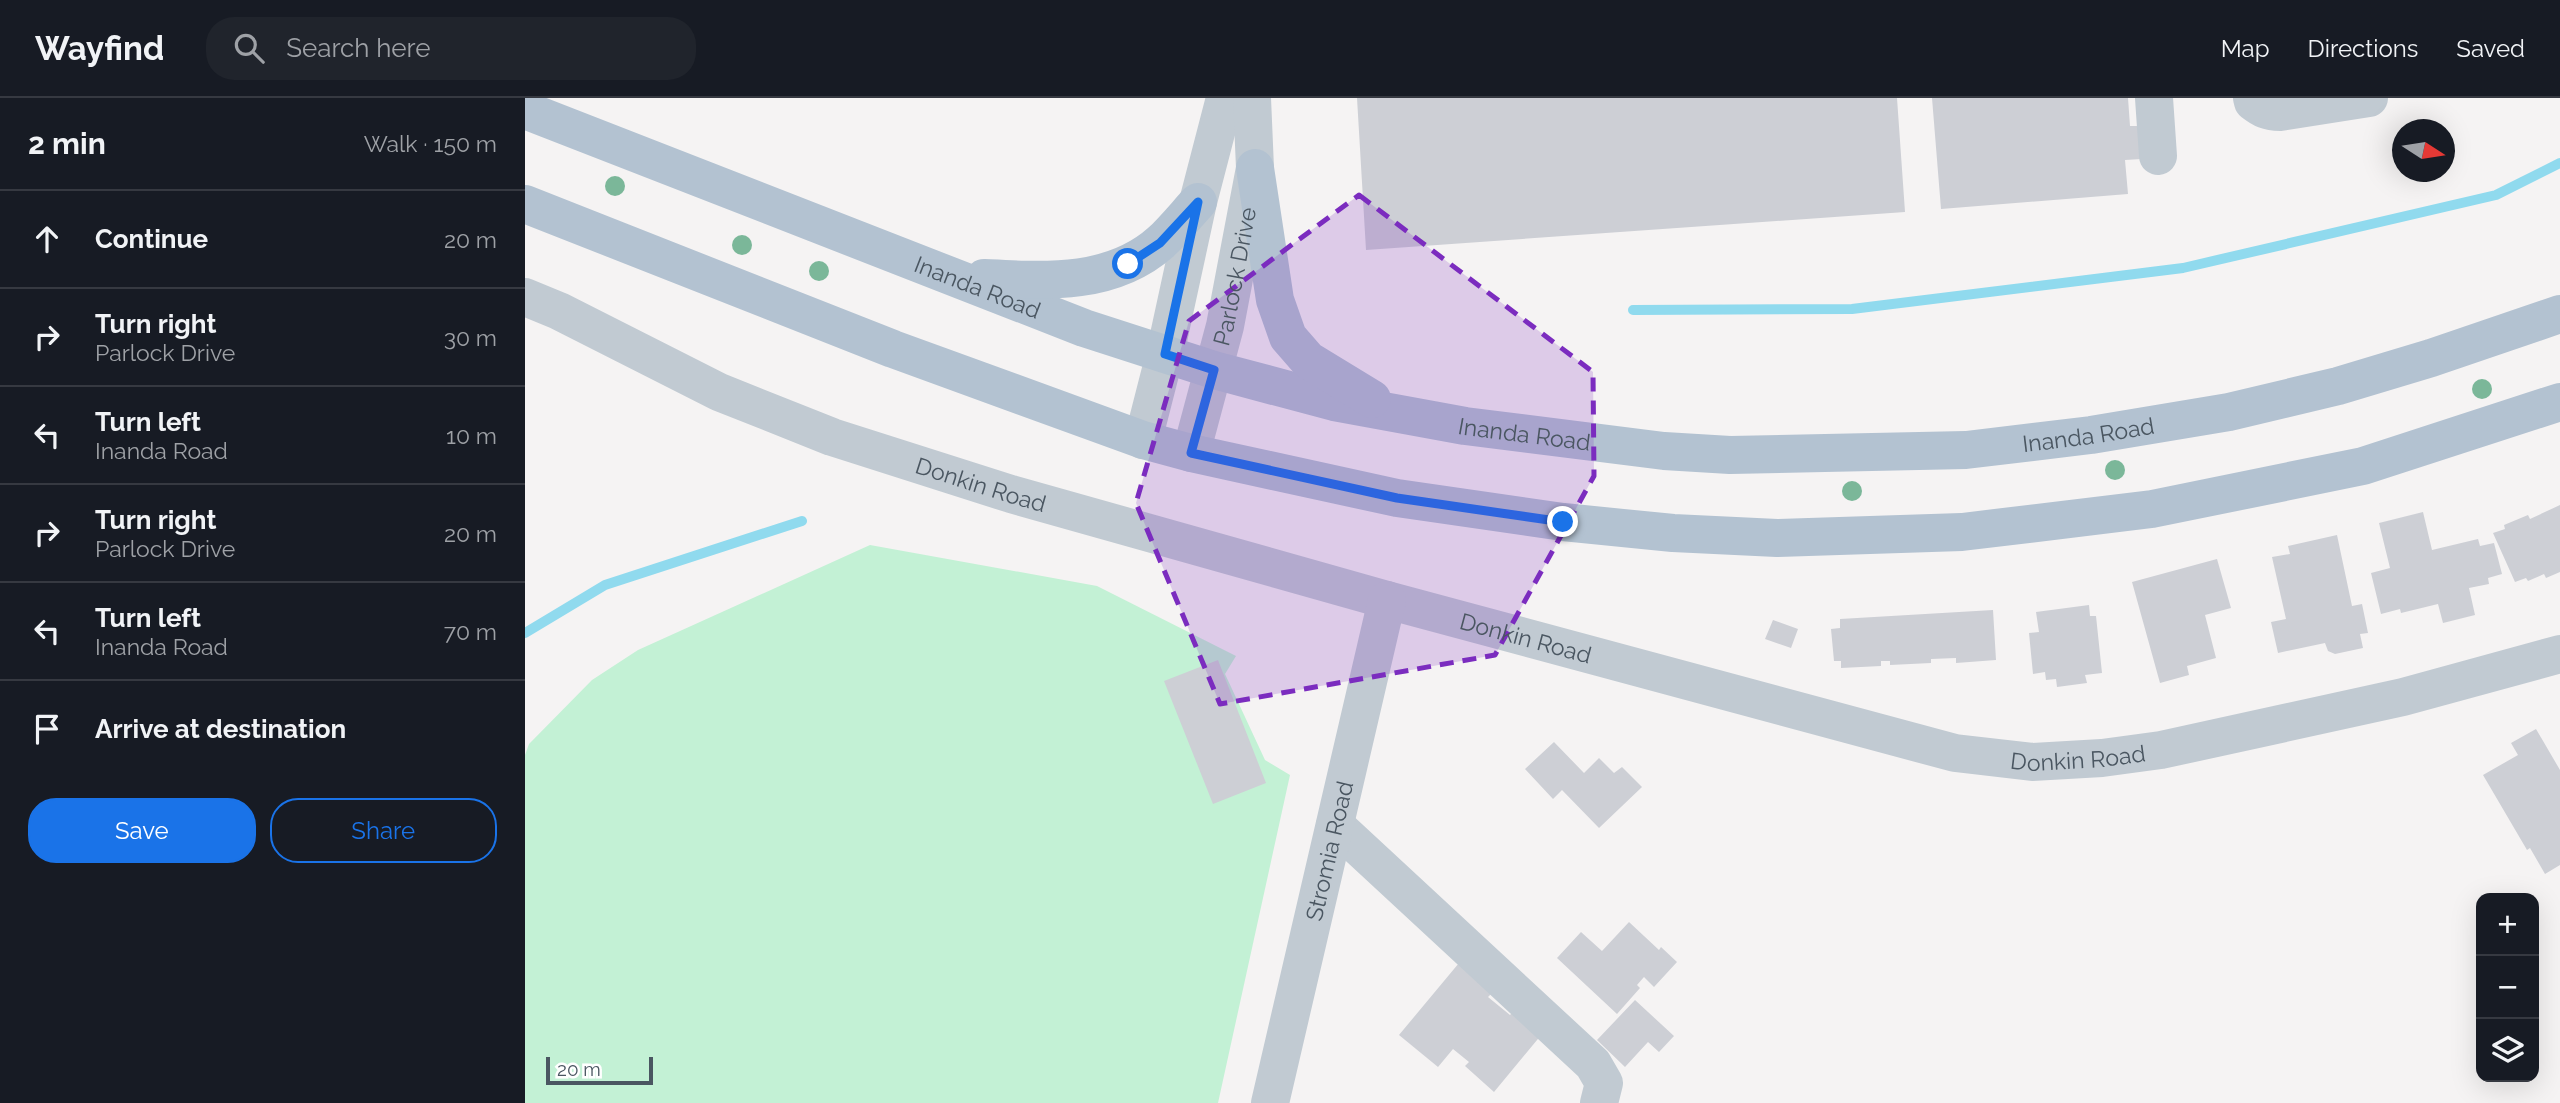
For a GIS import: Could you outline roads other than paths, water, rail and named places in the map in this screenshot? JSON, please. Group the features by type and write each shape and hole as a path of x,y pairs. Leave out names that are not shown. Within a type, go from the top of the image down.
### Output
{"main road":[{"name":"Inanda Road","path":"525,110 1084,328 1214,370 1334,402 1465,426 1677,452 1731,455 1966,450 2091,435 2229,412 2338,386 2560,314"},
{"path":"1255,168 1275,300 1288,337 1308,360 1396,413"},
{"path":"954,277 1045,281 1089,276 1128,264 1160,243 1198,202"},
{"path":"525,204 893,349 1143,440 1397,498 1563,522 1673,533 1777,538 1949,533 2152,509 2363,466 2560,401"}],"street":[{"path":"1143,440 1225,98"},
{"name":"Parlock Drive","path":"1191,453 1214,370 1255,168 1251,98"},
{"path":"2154,98 2158,156"},
{"path":"2252,98 2253,102 2269,112 2280,112 2369,98"},
{"name":"Donkin Road","path":"525,297 559,311 719,392 832,437 1011,494 1387,600 1955,753 2032,762 2102,758 2161,750 2403,696 2560,654"},
{"name":"Stromia Road","path":"1270,1103 1387,600"},
{"path":"1335,825 1593,1063 1604,1083 1599,1103"}],"waterway":[{"path":"1633,310 1852,309 2183,268 2496,195 2560,163"},
{"path":"525,633 605,585 802,521"}]}
